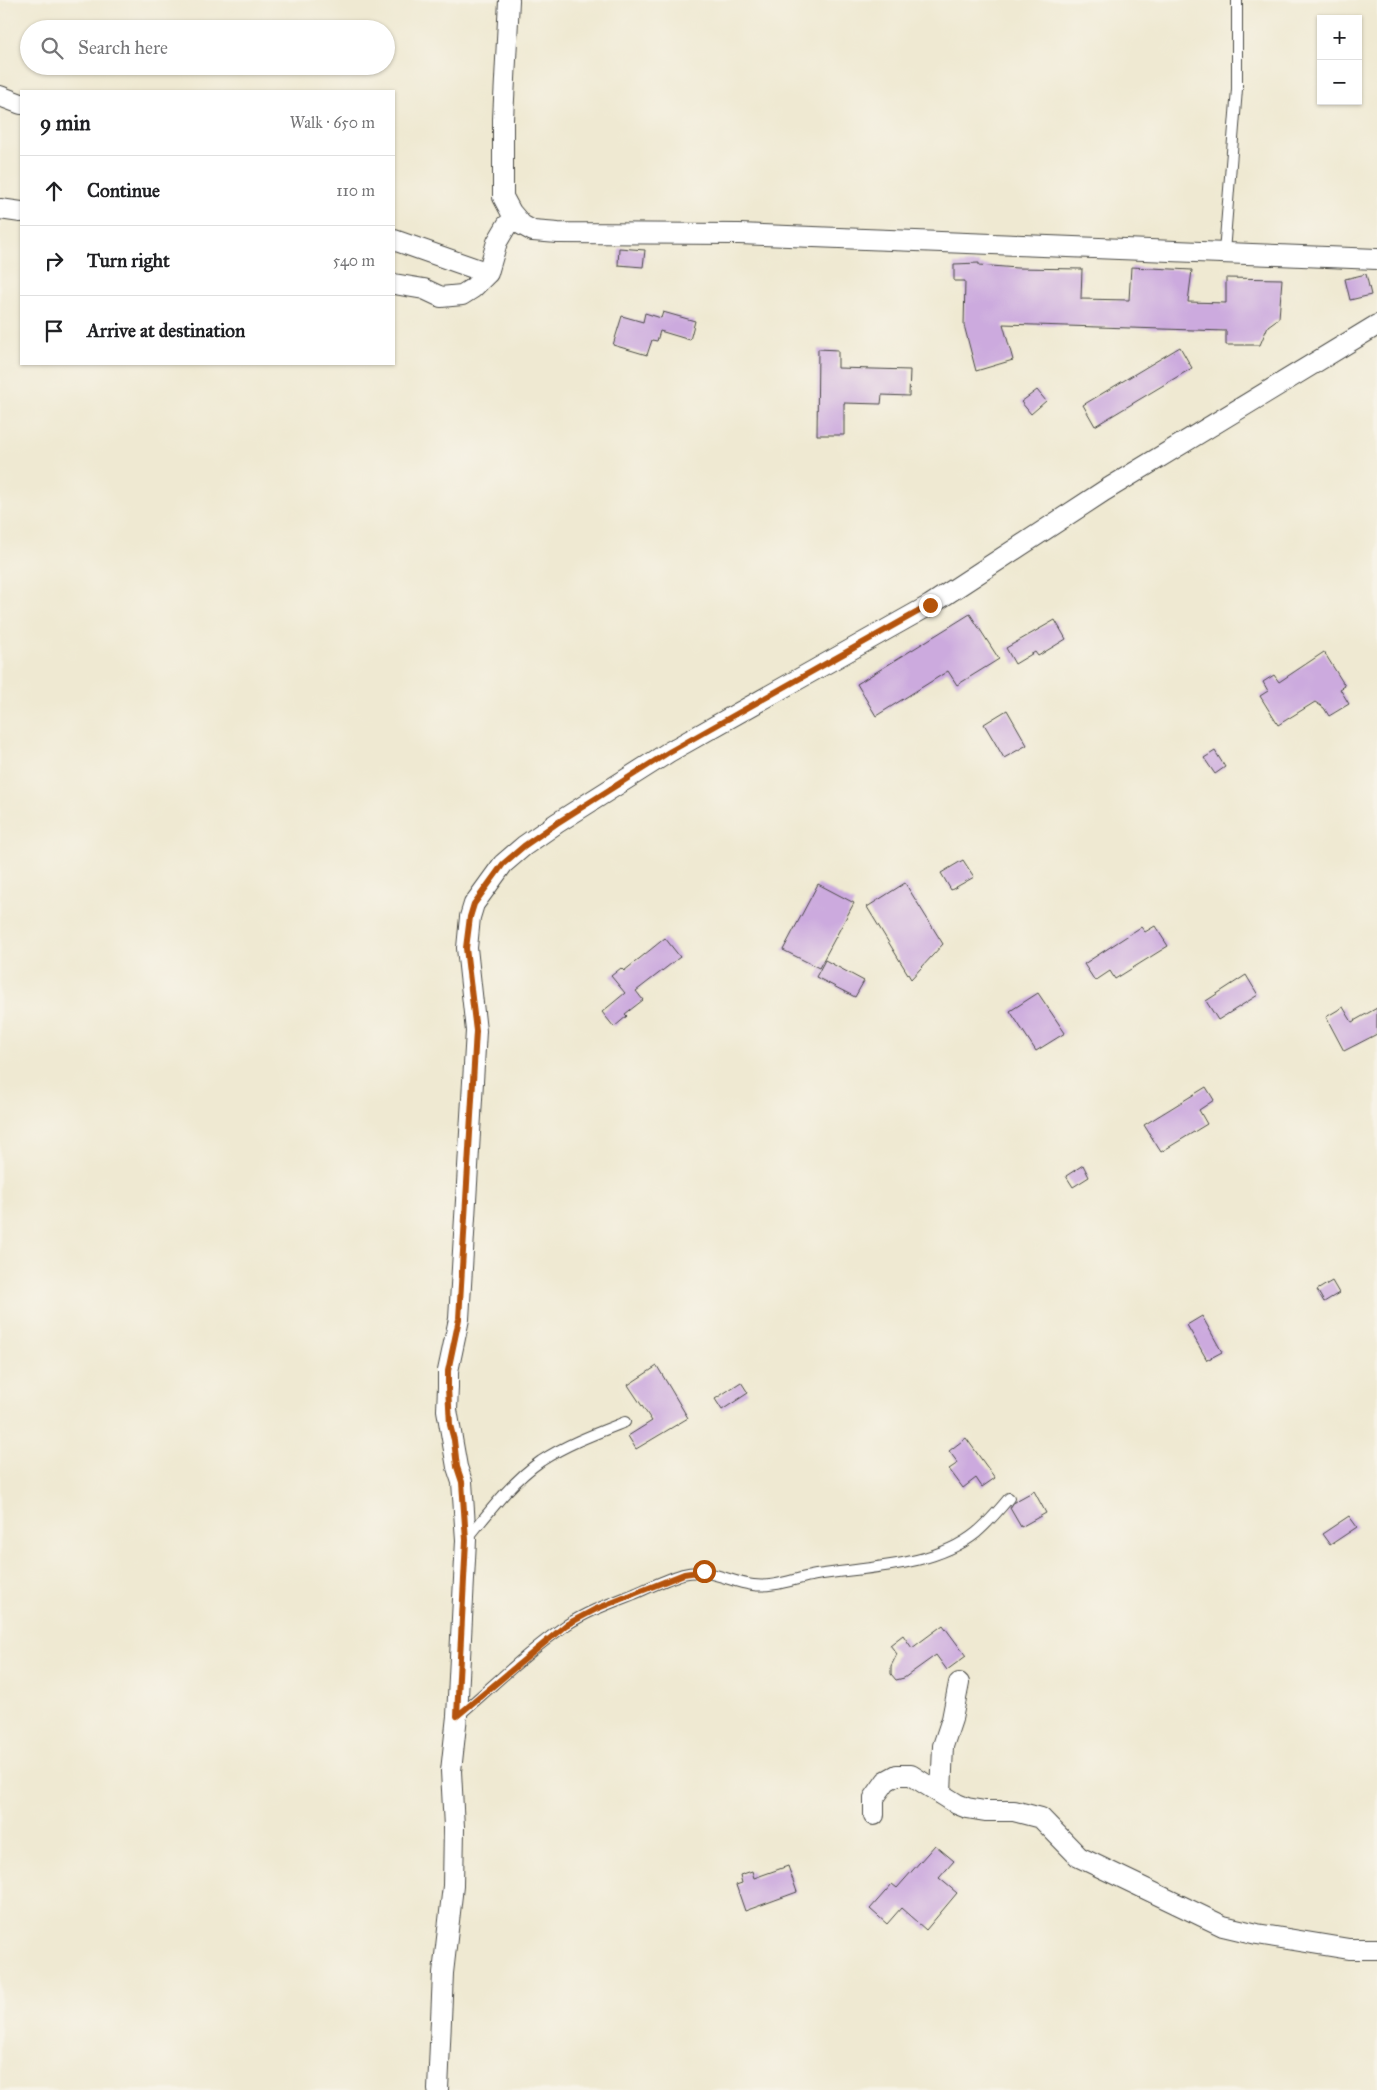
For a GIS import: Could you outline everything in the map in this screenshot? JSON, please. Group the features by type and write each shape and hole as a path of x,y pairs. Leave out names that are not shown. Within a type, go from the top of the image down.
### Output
{"street":[{"path":"508,0 502,171 503,197 515,219 533,231 558,233 749,235 1377,259"},
{"path":"0,96 20,104"},
{"path":"0,209 20,212"},
{"path":"395,284 424,289 440,297 462,295 473,288 488,273 497,242 507,225 515,219"},
{"path":"395,240 488,273"},
{"path":"438,2090 443,1973 453,1886 454,1827 451,1771 457,1716 466,1540 462,1482 457,1467 448,1410 448,1371 459,1319 476,1031 466,948 474,904 503,864 524,846 634,774 930,605 1104,491 1377,326"},
{"path":"941,1794 943,1746 952,1718 959,1683"},
{"path":"874,1815 874,1798 886,1781 897,1775 911,1775 957,1804 967,1808 985,1811 1014,1810 1042,1818 1079,1857 1223,1926 1257,1934 1349,1949 1377,1949"}],"lane":[{"path":"1224,252 1237,89 1237,0"},
{"path":"466,1540 523,1476 541,1462 587,1438 625,1422"},
{"path":"457,1716 566,1625 596,1609 646,1589 684,1574 704,1571 754,1586 773,1584 818,1574 850,1572 906,1562 943,1552 974,1534 996,1514 1009,1498"}],"building":[{"path":"619,248 645,250 643,267 618,265"},
{"path":"979,263 979,265 1017,268 1082,269 1081,299 1129,300 1131,267 1192,270 1188,302 1226,303 1226,278 1282,279 1279,318 1268,326 1260,345 1226,345 1226,331 1003,324 1013,360 976,371 964,325 965,281 954,281 954,264"},
{"path":"1366,274 1371,295 1350,300 1345,279"},
{"path":"663,312 695,321 690,340 660,331 657,341 652,340 647,355 613,345 622,316 643,322 645,313 661,318"},
{"path":"1180,347 1192,368 1095,426 1083,405"},
{"path":"818,349 838,350 838,368 910,370 909,396 882,395 881,404 844,403 844,435 817,435"},
{"path":"1037,390 1046,401 1031,414 1021,402"},
{"path":"970,614 999,659 957,685 948,671 876,716 857,684"},
{"path":"1055,620 1066,639 1038,656 1035,652 1015,664 1006,648"},
{"path":"1324,652 1345,686 1340,689 1349,704 1329,716 1324,708 1315,702 1278,725 1260,696 1268,691 1263,682 1274,675 1279,682"},
{"path":"1007,710 1027,745 1004,758 984,724"},
{"path":"1215,751 1225,767 1215,774 1204,758"},
{"path":"963,860 974,877 951,890 941,873"},
{"path":"905,883 943,944 911,979 867,907"},
{"path":"818,884 854,903 819,968 783,950"},
{"path":"1155,926 1168,946 1115,979 1110,971 1095,981 1084,964 1141,927 1145,932"},
{"path":"665,938 680,957 636,991 643,1000 625,1014 627,1016 614,1027 602,1012 625,993 611,976 621,968 624,971"},
{"path":"825,960 864,981 855,997 816,977"},
{"path":"1246,975 1258,995 1218,1020 1206,1001"},
{"path":"1038,993 1065,1033 1036,1051 1010,1011"},
{"path":"1343,1007 1352,1022 1377,1008 1377,1034 1344,1051 1326,1017"},
{"path":"1206,1087 1214,1100 1199,1110 1207,1124 1161,1152 1144,1125"},
{"path":"1083,1165 1089,1177 1073,1187 1066,1176"},
{"path":"1332,1281 1339,1293 1324,1302 1317,1290"},
{"path":"1202,1316 1222,1352 1207,1360 1187,1325"},
{"path":"657,1366 688,1418 636,1449 628,1436 652,1421 628,1385"},
{"path":"741,1382 748,1393 722,1410 715,1399"},
{"path":"966,1438 995,1478 982,1487 976,1478 963,1488 949,1469 958,1463 949,1451"},
{"path":"1034,1491 1046,1513 1021,1527 1010,1508 1014,1502"},
{"path":"1349,1516 1357,1527 1330,1545 1322,1534"},
{"path":"943,1625 966,1656 947,1670 936,1655 904,1678 896,1680 891,1674 891,1666 897,1654 890,1645 903,1635 912,1648"},
{"path":"935,1845 954,1861 939,1878 957,1893 926,1930 901,1908 887,1924 870,1909 892,1884 897,1888"},
{"path":"788,1866 797,1892 745,1911 736,1885 742,1883 740,1875 752,1871 754,1878"}],"route":[{"path":"704,1571 684,1574 596,1609 566,1625 457,1716 466,1540 462,1482 457,1467 448,1410 448,1371 459,1319 476,1031 471,971 466,948 470,917 474,904 503,864 524,846 557,823 669,752 930,605"}]}
